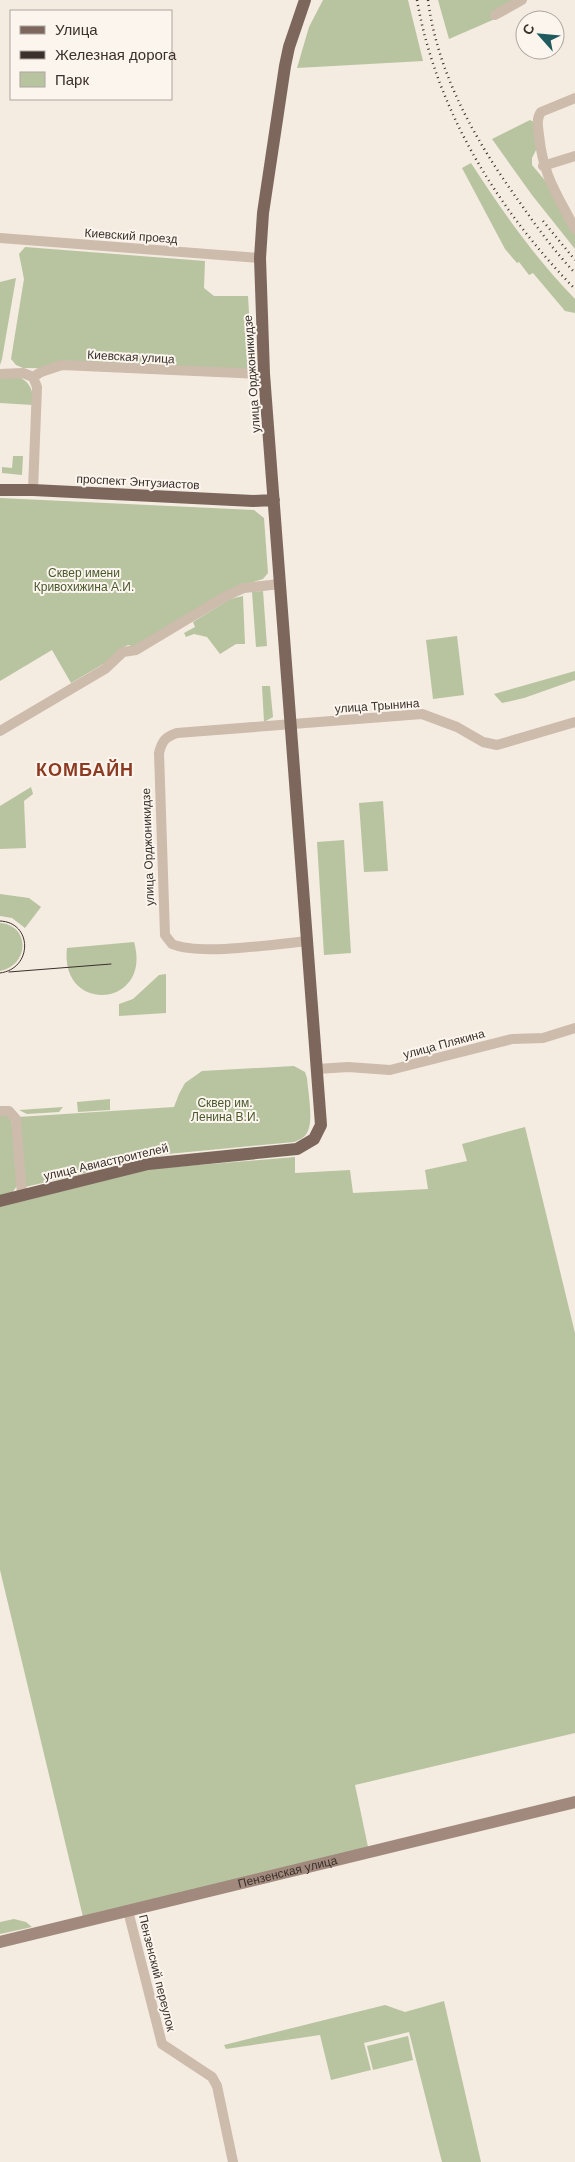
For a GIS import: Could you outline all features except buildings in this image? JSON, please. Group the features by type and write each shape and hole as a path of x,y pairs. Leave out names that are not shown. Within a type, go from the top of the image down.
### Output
{"main road":[{"name":"улица Орджоникидзе","path":"304,0 296,24 284,75 263,213 260,258 264,374 318,1069 321,1125 319,1132 308,1145"},
{"name":"улица Орджоникидзе","path":"296,24 311,0"},
{"name":"проспект Энтузиастов","path":"0,490 274,500"},
{"name":"улица Авиастроителей","path":"0,1201 148,1164 286,1151 308,1145"}],"street":[{"path":"495,15 522,0"},
{"path":"575,98 538,115 543,166 548,178 573,218 575,229"},
{"path":"543,166 575,156"},
{"name":"Киевский проезд","path":"0,238 260,258"},
{"name":"Киевская улица","path":"33,377 41,372 62,365 264,374"},
{"path":"0,374 23,373 33,377 37,387 33,490"},
{"path":"0,732 105,669 123,652 136,650 226,596 244,588 280,584"},
{"name":"улица Трынина","path":"290,724 422,714 457,727 483,742 497,745 575,722"},
{"name":"улица Орджоникидзе","path":"290,724 176,733 162,741 159,753 165,935 172,944 190,949 248,947 308,941"},
{"name":"улица Плякина","path":"318,1069 348,1067 380,1071 390,1070 461,1054 512,1039 543,1038 575,1028"},
{"path":"4,1111 16,1119 22,1195"},
{"name":"Пензенская улица","path":"0,1942 575,1802"},
{"name":"Пензенский переулок","path":"128,1911 162,2044 212,2078 217,2086 233,2162"}],"green space":[{"path":"323,0 408,0 423,61 297,68 309,27"},
{"path":"438,0 517,0 495,19 449,39"},
{"path":"530,120 536,123 538,146 532,158 532,165 548,184 575,233 575,249 532,195 492,139"},
{"path":"471,163 520,234 575,299 575,313 565,311 533,273 529,275 505,249 462,168"},
{"path":"25,247 205,261 204,288 214,296 248,296 252,363 245,371 23,368 16,365 11,359 24,279 19,254"},
{"path":"16,278 2,359 0,365 0,282"},
{"path":"20,377 31,389 33,405 0,403 0,378"},
{"path":"13,456 23,456 22,475 2,473 2,467 12,468"},
{"name":"Сквер имени Кривохижина А.И.","path":"0,498 254,510 264,518 268,573 263,579 244,585 135,647 128,645 122,648 110,660 71,683 52,650 0,681"},
{"path":"263,591 267,646 256,647 252,592"},
{"path":"243,596 245,644 236,644 220,654 207,637 194,634 186,637 184,633 195,627 193,622 230,599"},
{"path":"457,636 464,695 433,699 426,640"},
{"path":"575,671 575,680 524,698 502,703 494,694"},
{"path":"262,686 270,686 273,717 264,722"},
{"path":"31,787 33,794 24,801 26,848 0,849 0,806"},
{"path":"383,801 388,871 364,872 359,803"},
{"path":"344,840 351,953 324,955 317,842"},
{"path":"0,894 29,898 41,907 25,928 12,918 0,916"},
{"path":"0,923 10,925 17,931 21,937 22,946 21,954 17,961 10,967 0,971"},
{"path":"134,942 136,964 130,980 119,991 105,995 90,993 77,985 68,970 67,948"},
{"path":"166,974 166,1013 119,1016 119,1004 133,999 159,975"},
{"name":"Сквер им. Ленина В.И.","path":"294,1066 305,1072 307,1078 310,1121 309,1128 303,1138 294,1142 168,1154 25,1187 18,1117 174,1107 185,1083 202,1071"},
{"path":"110,1099 110,1110 78,1112 77,1102"},
{"path":"63,1107 59,1112 27,1114 19,1110"},
{"path":"7,1115 11,1118 19,1183 12,1193 0,1197 0,1116"},
{"path":"525,1127 575,1333 575,1733 355,1785 368,1847 83,1917 0,1570 0,1207 150,1169 295,1157 295,1173 350,1170 353,1193 428,1189 425,1170 467,1161 462,1144"},
{"path":"14,1919 26,1922 32,1927 0,1934 0,1922"},
{"path":"444,2001 481,2162 442,2162 409,2032 364,2043 371,2070 331,2080 320,2035 226,2049 224,2045 385,2005 405,2012"},
{"path":"408,2036 413,2060 373,2070 367,2046"}],"tram line":[{"path":"0,921 11,923 19,929 25,946 19,963 11,970 0,973"},
{"path":"9,972 111,964"}],"railway":[{"path":"417,0 426,41 439,80 455,119 474,156 520,226 575,289"},
{"path":"428,0 441,56 462,109 506,183 554,249 575,273"},
{"path":"543,221 575,260"}],"district":[{"name":"КОМБАЙН","path":"85,770"}]}
